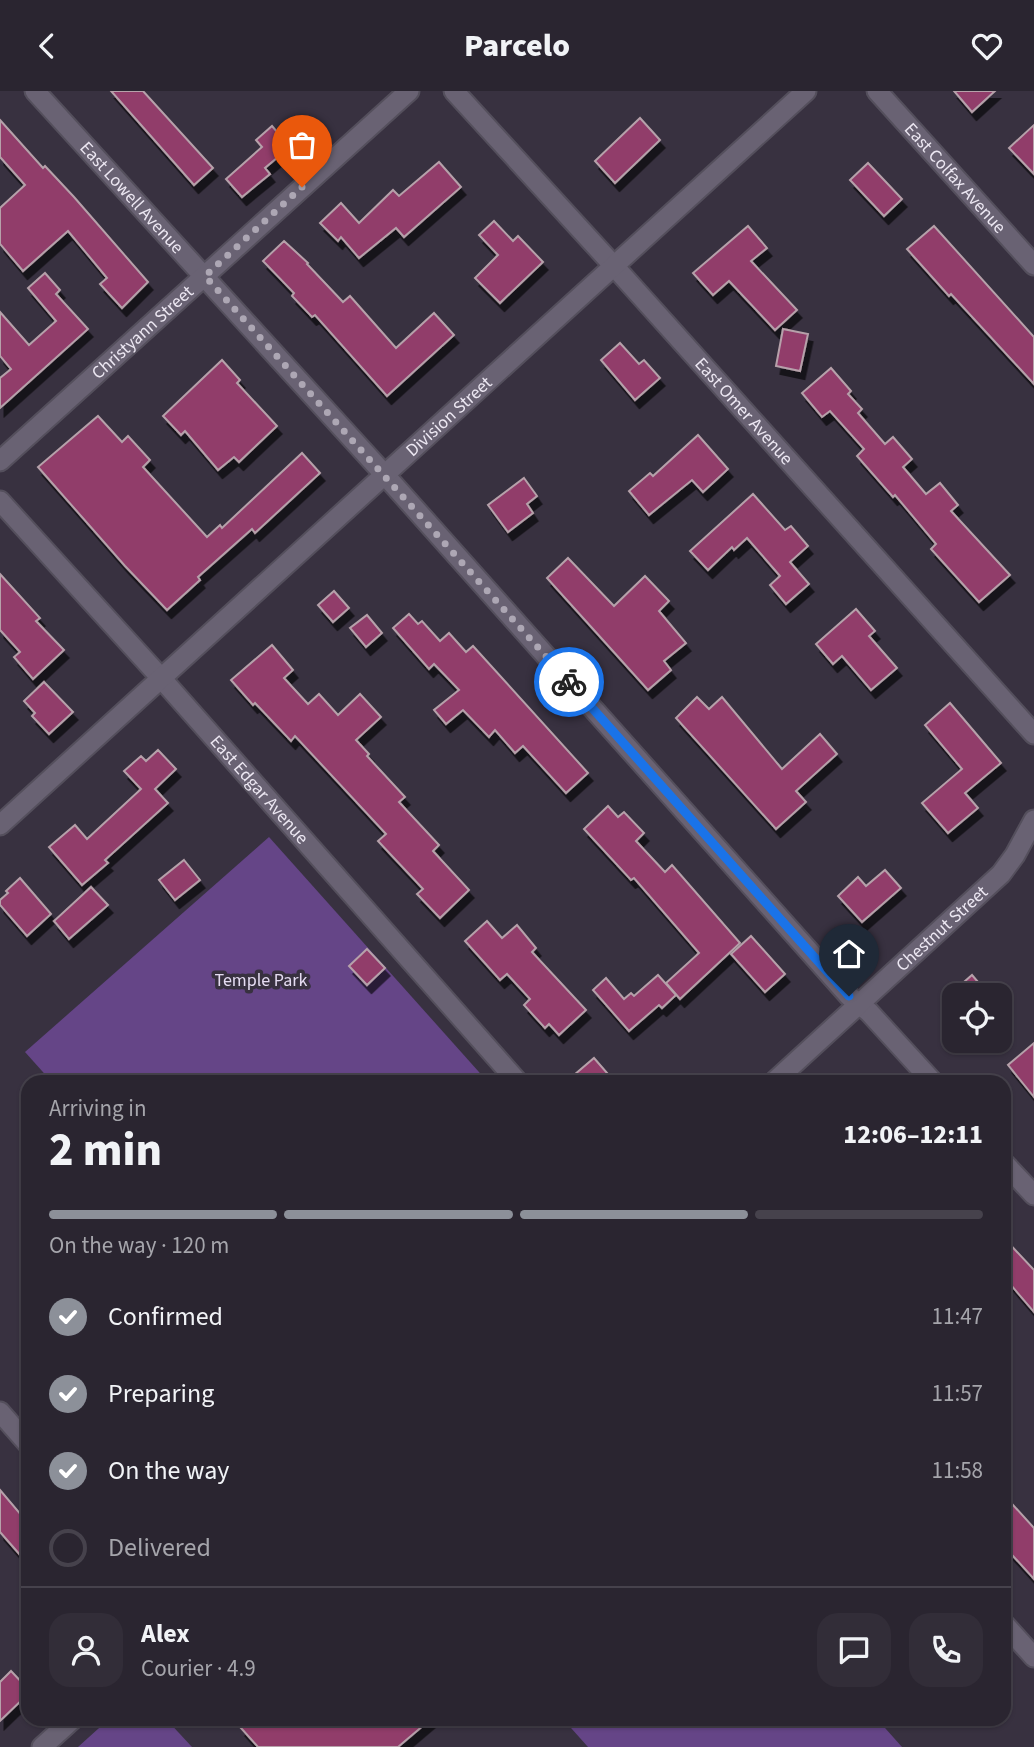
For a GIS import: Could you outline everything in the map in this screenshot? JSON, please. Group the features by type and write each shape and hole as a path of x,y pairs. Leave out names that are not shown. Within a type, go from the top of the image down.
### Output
{"street":[{"name":"East Lowell Avenue","path":"35,91 384,474 840,986 869,1012 927,1075"},
{"name":"Christyann Street","path":"0,461 409,91"},
{"name":"East Omer Avenue","path":"454,91 1034,734"},
{"name":"Division Street","path":"0,825 806,91"},
{"name":"East Colfax Avenue","path":"877,91 1034,265"},
{"name":"East Edgar Avenue","path":"0,501 512,1075"},
{"name":"Chestnut Street","path":"782,1075 1001,874 1034,820"},
{"path":"1011,1170 1034,1195"},
{"path":"0,1412 21,1436"},
{"path":"1011,1632 1034,1657"},
{"path":"42,1747 66,1726"}],"green space":[{"name":"Temple Park","path":"269,837 482,1075 46,1075 25,1052"},
{"path":"101,1726 172,1726 192,1747 78,1747"},
{"path":"569,1726 883,1726 902,1747 588,1747"}],"building":[{"path":"111,91 143,91 213,168 194,185"},
{"path":"954,91 995,91 972,112"},
{"path":"640,118 660,140 615,183 595,161"},
{"path":"0,120 43,168 45,166 74,197 148,282 122,308 100,284 107,278 68,231 23,271 0,244 0,208 25,185 0,157"},
{"path":"1034,125 1034,174 1009,148"},
{"path":"272,126 290,147 265,168 270,174 242,197 226,179 262,147 256,140"},
{"path":"439,162 461,187 404,237 396,228 359,258 341,237 338,241 320,223 341,203 359,223 393,190 399,196"},
{"path":"868,163 902,199 884,216 850,180"},
{"path":"494,221 513,241 518,236 543,262 500,303 475,278 498,255 479,235"},
{"path":"748,226 767,248 751,261 797,310 775,330 729,281 713,295 693,273"},
{"path":"934,226 1034,337 1034,384 907,249"},
{"path":"284,241 343,302 350,296 396,348 434,313 454,335 387,396 315,315 312,317 292,296 294,293 263,261"},
{"path":"45,273 60,290 56,294 88,329 0,408 0,378 11,369 0,356 0,312 29,345 56,321 28,288"},
{"path":"783,329 808,334 800,371 776,366"},
{"path":"620,343 639,364 644,360 660,378 635,400 601,360"},
{"path":"222,360 240,380 237,383 277,426 239,462 234,457 218,470 185,431 181,435 163,416"},
{"path":"831,368 851,391 848,394 862,409 858,413 885,444 893,437 912,459 903,467 926,494 940,483 958,505 951,511 1010,575 979,602 931,549 936,544 895,495 893,497 857,456 864,449 830,411 822,417 802,393"},
{"path":"98,416 122,442 128,436 150,460 143,467 207,537 220,525 222,528 302,453 320,473 255,533 252,529 198,577 200,580 167,610 38,467"},
{"path":"698,435 728,469 703,492 692,480 649,515 629,491 650,473 653,476"},
{"path":"524,478 537,496 527,504 533,513 508,532 488,505"},
{"path":"753,494 785,530 791,526 808,546 790,562 809,584 786,604 770,585 780,576 747,538 734,550 732,547 708,570 690,551"},
{"path":"568,558 614,606 645,576 669,601 659,611 686,643 664,661 671,670 648,690 547,578"},
{"path":"0,574 40,618 36,621 64,650 33,679 14,657 20,652 0,630"},
{"path":"334,591 349,608 333,622 318,605"},
{"path":"856,609 875,631 869,636 897,668 871,690 842,656 833,664 816,644"},
{"path":"409,614 418,624 422,621 440,641 449,633 466,652 473,646 588,773 566,793 523,746 515,753 495,730 489,737 463,710 446,724 434,710 459,690 434,664 429,669 393,628"},
{"path":"367,615 382,633 366,647 350,628"},
{"path":"272,645 293,670 284,678 308,704 319,694 338,715 360,694 381,717 356,740 405,797 399,802 439,845 433,851 469,890 440,918 417,894 423,889 378,841 386,834 295,736 291,741 231,680"},
{"path":"44,682 73,712 49,734 32,716 35,713 24,701"},
{"path":"697,697 709,709 722,697 782,769 820,734 837,754 796,791 806,802 776,829 676,718"},
{"path":"950,703 1001,763 965,793 978,808 948,833 922,803 962,769 925,725"},
{"path":"158,750 176,769 155,789 168,803 105,860 108,863 82,885 49,847 75,825 87,839 141,789 124,771 141,756 146,761"},
{"path":"608,806 618,817 624,812 644,833 636,841 665,872 672,865 740,943 680,999 666,983 699,953 634,878 631,880 584,829"},
{"path":"184,860 200,880 175,900 159,880"},
{"path":"885,870 901,888 862,922 838,896 858,877 866,886"},
{"path":"20,878 51,914 27,936 0,905 0,900 8,893 6,891"},
{"path":"91,887 108,905 69,939 54,921"},
{"path":"487,921 502,938 517,925 536,948 532,952 586,1010 559,1035 549,1024 545,1028 524,1005 530,999 507,974 500,980 465,941"},
{"path":"751,936 785,974 765,992 731,954"},
{"path":"367,949 385,968 367,985 349,966"},
{"path":"658,975 676,995 662,1008 659,1005 629,1031 593,990 606,978 624,999 631,993 634,996"},
{"path":"972,975 979,983 963,983"},
{"path":"1034,1043 1034,1097 1008,1065"},
{"path":"594,1058 609,1075 574,1075"},
{"path":"1011,1245 1034,1270 1034,1312 1011,1285"},
{"path":"0,1490 21,1515 21,1556 0,1532"},
{"path":"1011,1503 1034,1528 1034,1579 1011,1554"},
{"path":"11,1671 21,1682 21,1701 0,1721 0,1682"},
{"path":"423,1726 398,1747 258,1747 241,1728"}],"way so far":[{"path":"302,187 205,276 569,682"}],"route":[{"path":"569,682 849,996"}]}
